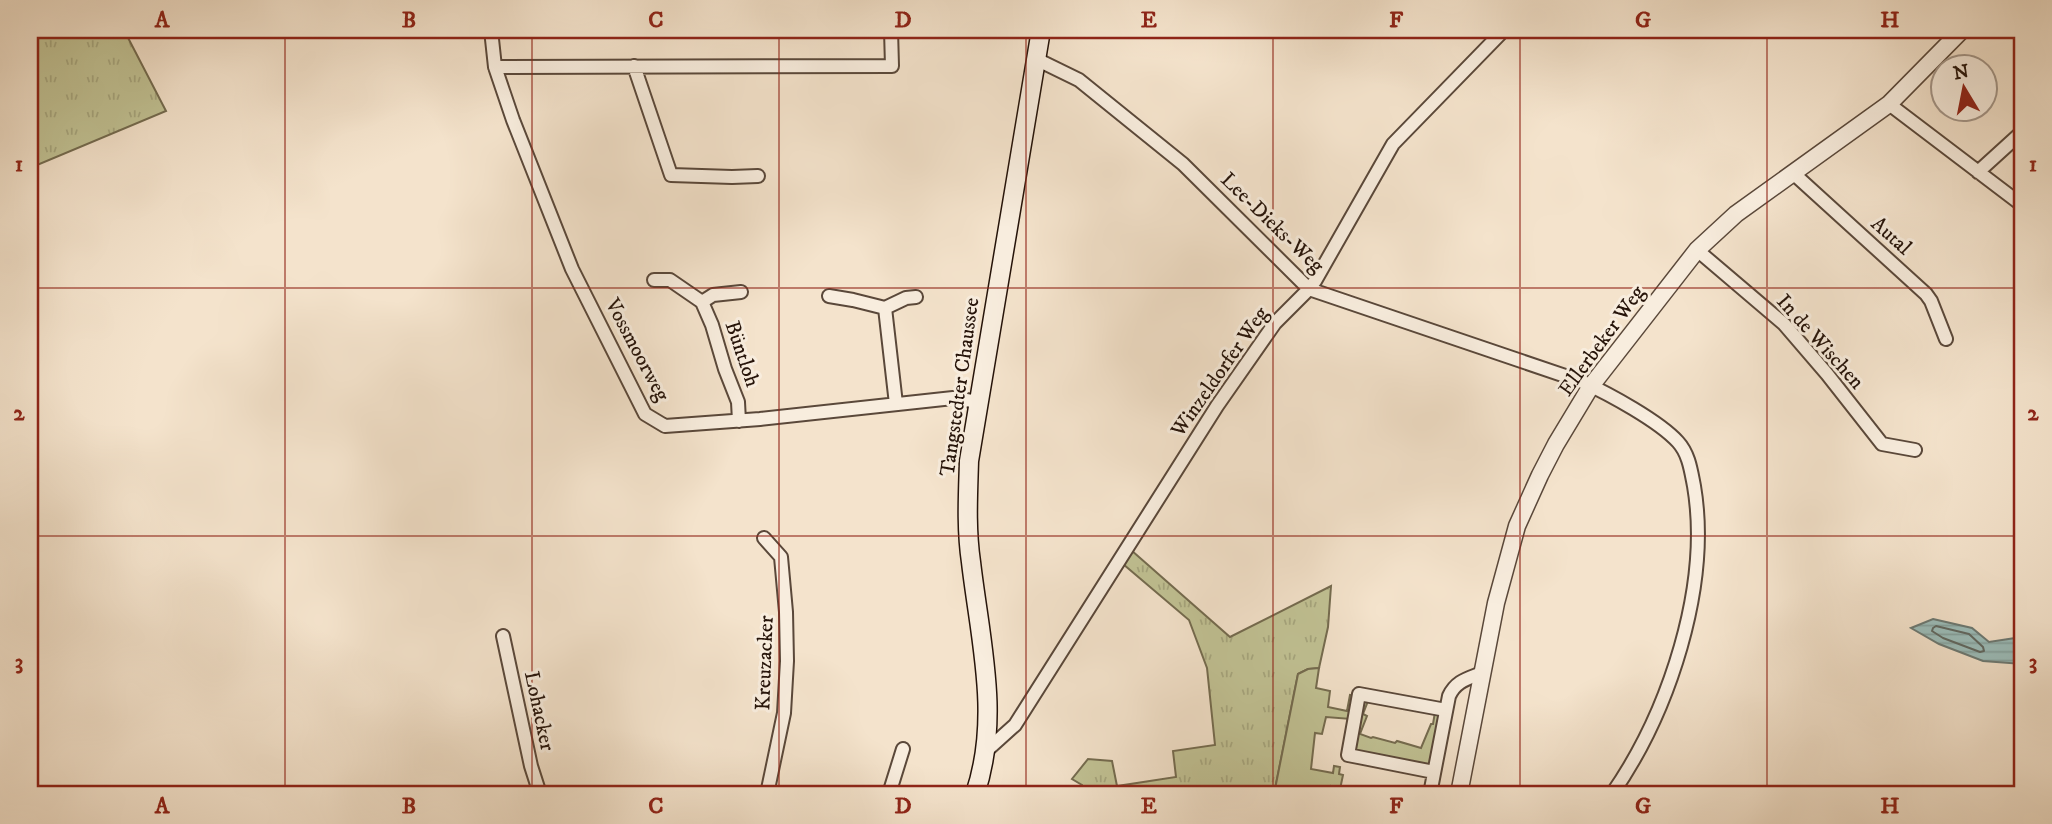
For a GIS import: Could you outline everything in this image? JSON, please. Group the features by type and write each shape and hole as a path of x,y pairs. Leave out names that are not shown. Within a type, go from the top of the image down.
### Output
{"main road":[{"name":"Tangstedter Chaussee","path":"975,794 986,751 989,712 988,682 967,524 969,461 1041,30"}],"street":[{"name":"Vossmoorweg","path":"491,30 495,67 572,269 645,414 665,426 953,398 979,402"},
{"path":"495,67 892,66 891,30"},
{"name":"Winzeldorfer Weg","path":"986,751 1015,725 1224,395 1275,323 1310,289 1393,144 1504,30"},
{"name":"Ellerbeker Weg","path":"1459,794 1500,581 1517,526 1559,439 1591,386 1697,250 1736,214 1889,104 1962,30"},
{"name":"Lee-Dieks-Weg","path":"1036,59 1079,80 1183,164 1310,289 1549,369 1591,386 1609,394 1679,442 1689,462 1698,510 1696,564 1691,600 1672,678 1642,745 1612,794"},
{"path":"634,66 671,175 758,176"},
{"path":"1889,104 2022,205"},
{"path":"1978,172 2022,132"},
{"name":"Autal","path":"1793,173 1926,294 1946,339"},
{"name":"In de Wischen","path":"1697,250 1784,324 1827,373 1882,444 1915,450"},
{"name":"Büntloh","path":"654,280 670,280 702,302 738,402 738,421"},
{"name":"Büntloh","path":"702,302 713,295 741,292"},
{"path":"829,296 885,308 906,298 916,297"},
{"path":"885,308 896,404"},
{"name":"Kreuzacker","path":"764,538 781,557 787,661 784,713 767,794"},
{"name":"Lohacker","path":"503,636 531,766 540,794"},
{"path":"1430,794 1446,710 1453,688 1460,682 1482,673"},
{"path":"1434,772 1348,755 1359,694 1446,710"},
{"path":"890,794 904,749"}],"green space":[{"path":"30,30 124,30 166,111 30,168"},
{"path":"1131,550 1230,637 1331,586 1328,627 1319,668 1298,674 1274,794 1081,794 1082,785 1072,779 1088,759 1112,761 1117,786 1176,777 1173,751 1215,745 1207,668 1189,620 1123,564"},
{"path":"1319,668 1316,688 1330,691 1328,707 1347,711 1350,695 1356,696 1351,719 1326,717 1322,734 1315,733 1311,769 1333,773 1334,766 1340,767 1339,774 1343,775 1339,794 1335,794 1337,787 1331,786 1329,794 1308,790 1306,794 1274,794 1298,674"},
{"path":"1368,701 1363,714 1367,716 1360,734 1421,748 1433,724 1435,712 1439,716 1432,763 1428,766 1352,751 1363,702"}],"water":[{"path":"1933,619 1972,628 1989,642 2022,637 2022,664 1983,661 1939,644 1911,628"}]}
